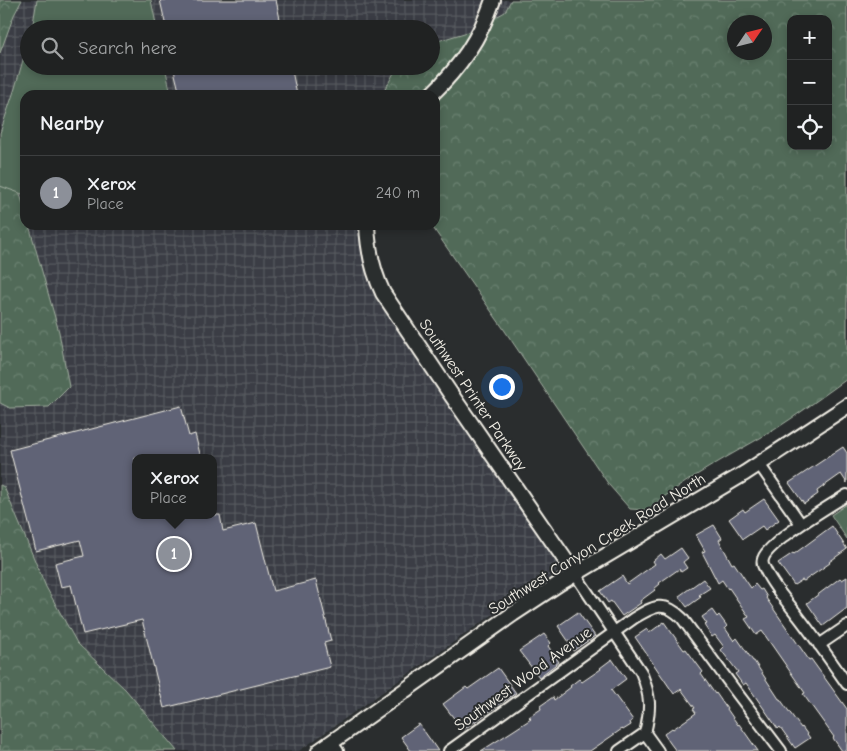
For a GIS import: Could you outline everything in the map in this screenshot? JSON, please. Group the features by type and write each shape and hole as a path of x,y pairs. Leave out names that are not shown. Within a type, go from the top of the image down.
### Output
{"main road":[{"path":"436,90 468,53 493,0"},
{"name":"Southwest Printer Parkway","path":"368,230 373,268 383,293 575,574"},
{"name":"Southwest Canyon Creek Road North","path":"319,751 334,746 513,614 575,574 759,464 847,406"}],"street":[{"path":"759,464 801,524"},
{"path":"847,495 801,524 767,550 762,560 764,569 774,585 847,684"},
{"path":"575,574 636,665 644,681 650,702 644,733 619,751"},
{"name":"Southwest Wood Avenue","path":"449,751 614,632 647,610 658,606 667,606 682,618 782,751"},
{"path":"819,645 847,626"},
{"path":"644,733 658,751"}],"shaded area":[{"path":"0,0 602,0 440,92 440,90 20,90 20,230 360,230 369,281 392,321 557,557 558,568 553,576 532,587 299,751 47,751 0,688"}],"green space":[{"path":"0,0 22,0 14,15 0,53"},
{"path":"37,0 151,0 155,20 34,20"},
{"path":"511,0 847,0 847,379 774,430 693,477 647,510 630,509 609,485 434,230 440,230 440,90 385,90 393,75 440,75 440,40 471,31 505,12"},
{"path":"20,70 20,75 167,75 170,90 20,90 20,193 0,186 0,133"},
{"path":"0,145 11,163 20,194 20,230 30,230 59,332 69,387 49,407 10,408 0,403"},
{"path":"0,485 4,487 46,587 77,643 126,690 177,751 0,751"},
{"path":"847,504 847,539 831,515"}],"building":[{"path":"160,0 276,0 280,20 164,20"},
{"path":"175,75 293,75 296,90 179,90"},
{"path":"181,406 189,436 195,434 200,454 132,454 132,519 217,519 217,515 220,515 223,531 256,523 273,591 316,580 331,641 324,643 330,667 164,708 142,620 83,634 71,585 61,587 55,563 84,556 80,540 36,551 10,450"},
{"path":"843,447 847,453 847,483 841,474 817,491 818,494 804,504 789,483"},
{"path":"764,499 779,520 765,530 762,526 743,539 729,519 743,509 745,512"},
{"path":"714,525 722,538 719,540 732,564 734,563 751,588 755,584 760,590 762,589 766,598 809,660 811,659 847,709 847,751 842,751 762,631 756,635 745,619 749,617 729,588 722,580 718,583 702,552 705,551 696,535"},
{"path":"832,526 847,549 804,581 802,580 794,585 778,563 794,554"},
{"path":"681,548 688,558 683,562 687,568 681,572 679,569 659,583 655,590 640,601 641,603 622,616 611,601 608,603 600,591 622,576 627,584 655,564 653,561 661,554 665,559"},
{"path":"847,577 847,608 823,626 807,603 840,578 842,580"},
{"path":"703,579 710,588 699,595 701,597 687,607 679,596"},
{"path":"712,610 717,617 719,615 727,626 725,628 734,641 737,638 779,699 810,738 795,748 780,727 778,729 746,683 743,685 735,674 738,672 721,650 724,647 715,635 712,637 704,625 707,624 702,617"},
{"path":"578,612 595,636 573,651 558,626"},
{"path":"664,622 703,672 701,674 758,751 676,751 670,743 664,734 696,713 693,709 695,708 681,689 674,694 635,637 647,629 649,633"},
{"path":"544,634 551,643 548,646 559,662 539,677 519,651"},
{"path":"612,659 626,679 611,690 633,720 630,722 631,725 590,751 481,751 531,719 529,717 541,709 540,706 553,697 554,700 579,679 582,682"},
{"path":"498,668 516,693 463,730 443,704 466,687 468,689"},
{"path":"419,724 438,751 411,751 401,737"}],"place":[{"name":"Xerox","path":"174,554"}]}
